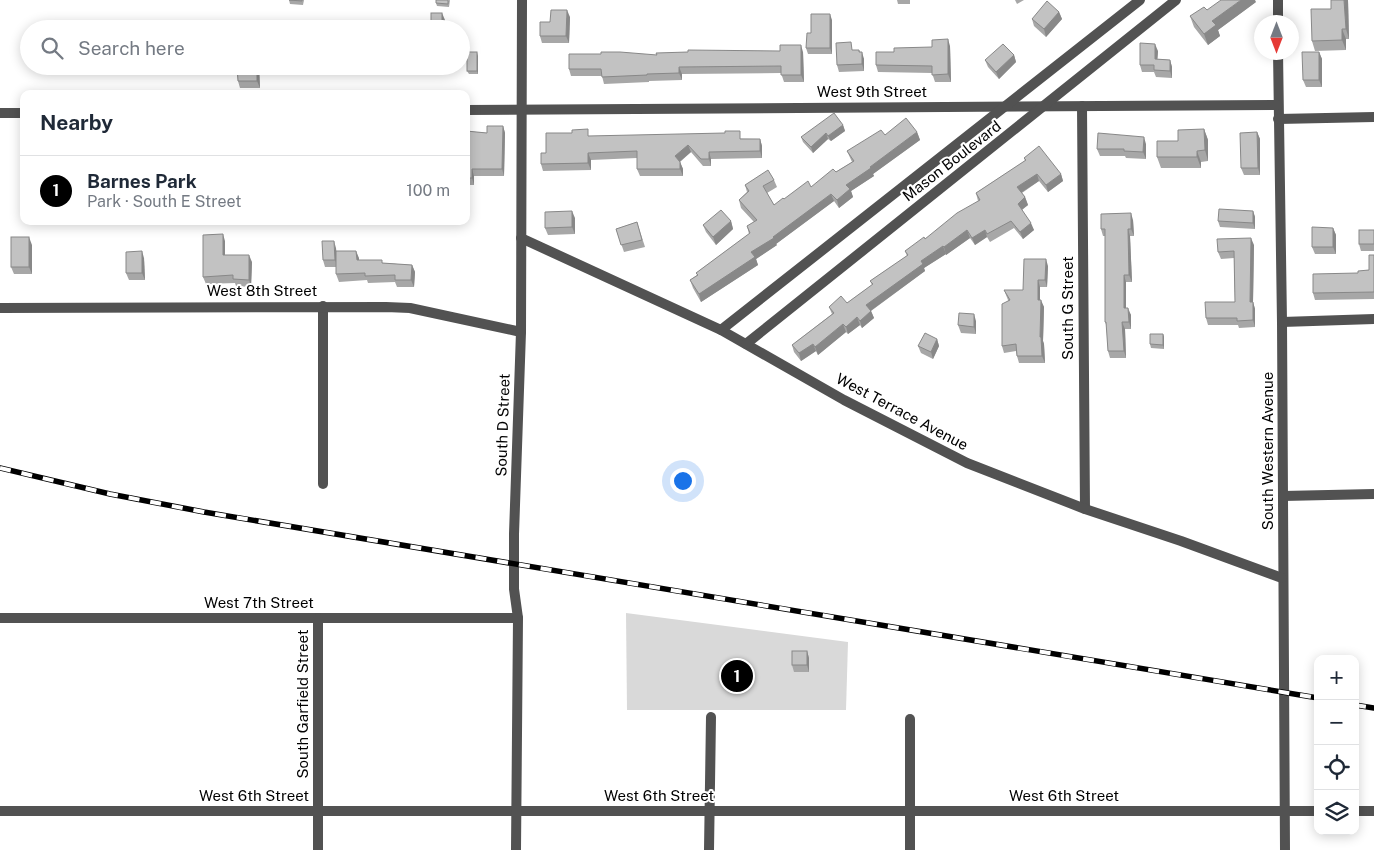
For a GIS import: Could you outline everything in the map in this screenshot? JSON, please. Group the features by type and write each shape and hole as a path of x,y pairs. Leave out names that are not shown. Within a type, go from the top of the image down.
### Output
{"street":[{"name":"South D Street","path":"516,850 518,618 514,589 514,534 522,332 522,0"},
{"name":"Mason Boulevard","path":"721,330 1140,0"},
{"name":"Mason Boulevard","path":"746,344 1176,0"},
{"path":"1278,0 1278,15"},
{"name":"South Western Avenue","path":"1278,60 1282,322 1284,850"},
{"name":"West 9th Street","path":"470,110 1278,105"},
{"name":"South G Street","path":"1082,106 1084,509"},
{"path":"0,113 20,113"},
{"path":"1278,119 1374,117"},
{"name":"West Terrace Avenue","path":"521,238 721,330 844,400 967,463 1084,509 1181,541 1282,578"},
{"path":"323,306 323,484"},
{"name":"West 8th Street","path":"0,308 323,306 410,308 522,332"},
{"path":"1282,322 1374,319"},
{"path":"1283,496 1374,494"},
{"name":"West 7th Street","path":"0,618 518,618"},
{"name":"South Garfield Street","path":"318,618 318,850"},
{"path":"709,850 711,717"},
{"path":"910,719 910,850"},
{"name":"West 6th Street","path":"0,811 1314,811"},
{"path":"1359,811 1374,811"}],"shaded area":[{"path":"626,613 848,642 846,710 627,710"}],"building":[{"path":"436,0 448,0 448,4 436,3"},
{"path":"1221,0 1241,0 1212,21 1216,25 1204,34 1190,16 1204,7 1207,10"},
{"path":"1331,0 1344,0 1346,29 1342,29 1342,40 1312,41 1311,9 1331,9"},
{"path":"1047,1 1059,12 1044,29 1032,19"},
{"path":"551,10 567,10 566,36 540,36 540,22 550,22"},
{"path":"431,13 442,13 442,20 431,20"},
{"path":"811,14 830,14 830,48 806,48 807,33 811,33"},
{"path":"948,39 948,74 932,75 932,66 876,65 876,52 894,52 894,48 932,47 932,40"},
{"path":"851,42 852,50 862,52 862,64 837,65 836,43"},
{"path":"1140,43 1155,44 1155,59 1170,60 1170,71 1154,70 1154,65 1140,65"},
{"path":"1003,44 1014,55 996,72 985,60"},
{"path":"780,45 801,45 801,75 781,75 781,66 679,67 679,73 602,77 601,69 569,69 569,54 620,52 657,55 656,53 688,52 688,50 780,51"},
{"path":"470,52 477,52 477,71 470,71"},
{"path":"1302,52 1319,52 1319,80 1303,80"},
{"path":"238,75 257,75 257,81 238,81"},
{"path":"834,113 843,125 828,136 826,133 811,147 801,137"},
{"path":"906,118 917,132 846,185 850,189 837,200 831,194 774,238 751,252 755,257 699,294 690,280 698,275 696,273 750,233 747,226 757,220 739,200 749,191 745,185 768,170 774,180 763,186 774,205 808,181 811,187 833,169 836,172 854,161 847,151 881,130 885,135"},
{"path":"487,126 503,126 502,169 472,169 472,178 470,178 470,131 487,133"},
{"path":"588,129 588,136 725,133 725,131 740,131 740,139 760,139 760,151 709,152 709,159 701,159 688,145 675,156 680,162 680,169 637,169 637,151 588,153 588,163 541,164 541,153 546,153 546,133 572,133 572,130"},
{"path":"1204,129 1205,150 1197,151 1197,157 1157,157 1157,141 1178,141 1178,130"},
{"path":"1257,132 1258,168 1241,168 1240,133"},
{"path":"1098,133 1144,137 1143,152 1124,151 1124,149 1097,149"},
{"path":"1039,146 1061,174 1046,185 1037,174 1017,187 1025,197 1018,204 1031,223 1020,232 1011,221 987,234 985,230 972,238 967,230 921,261 923,264 866,305 871,311 860,321 857,317 846,327 843,324 815,347 813,344 799,353 792,345 834,313 829,307 841,296 847,303 873,284 870,281 908,255 905,251 924,237 925,239 957,213 980,200 976,193 1026,160 1024,158"},
{"path":"1219,209 1253,211 1253,223 1218,221"},
{"path":"721,210 731,221 713,237 703,225"},
{"path":"572,211 572,227 545,228 545,212"},
{"path":"1131,213 1131,229 1128,229 1129,275 1124,275 1124,308 1128,308 1129,322 1122,322 1124,351 1108,351 1105,322 1105,229 1101,229 1101,214"},
{"path":"637,222 642,240 621,245 616,229"},
{"path":"1312,227 1333,228 1333,247 1312,247"},
{"path":"1359,230 1374,230 1374,244 1359,244"},
{"path":"223,234 223,255 249,255 249,280 233,279 233,275 203,277 203,235"},
{"path":"11,237 29,237 29,267 11,267"},
{"path":"1251,238 1250,302 1253,302 1253,320 1237,321 1237,318 1206,318 1205,302 1235,302 1234,251 1218,252 1217,239"},
{"path":"322,241 334,241 335,260 323,260"},
{"path":"142,251 142,273 126,273 126,252"},
{"path":"336,251 356,251 357,260 382,260 382,263 412,265 411,280 395,280 395,275 365,276 365,273 336,274"},
{"path":"1369,255 1374,255 1374,292 1313,293 1313,274 1358,273 1358,271 1369,270"},
{"path":"1024,259 1046,259 1045,280 1038,280 1038,300 1041,300 1040,337 1042,356 1017,356 1016,344 1002,346 1002,304 1010,300 1004,290 1023,290"},
{"path":"959,313 974,314 974,327 958,325"},
{"path":"925,333 937,339 931,352 918,346"},
{"path":"1150,334 1163,334 1163,345 1150,344"},
{"path":"792,651 807,651 807,665 792,665"}],"railway":[{"path":"0,468 110,494 204,512 1314,697"},
{"path":"1359,706 1374,708"}],"place":[{"name":"Barnes Park","path":"737,676"}]}
